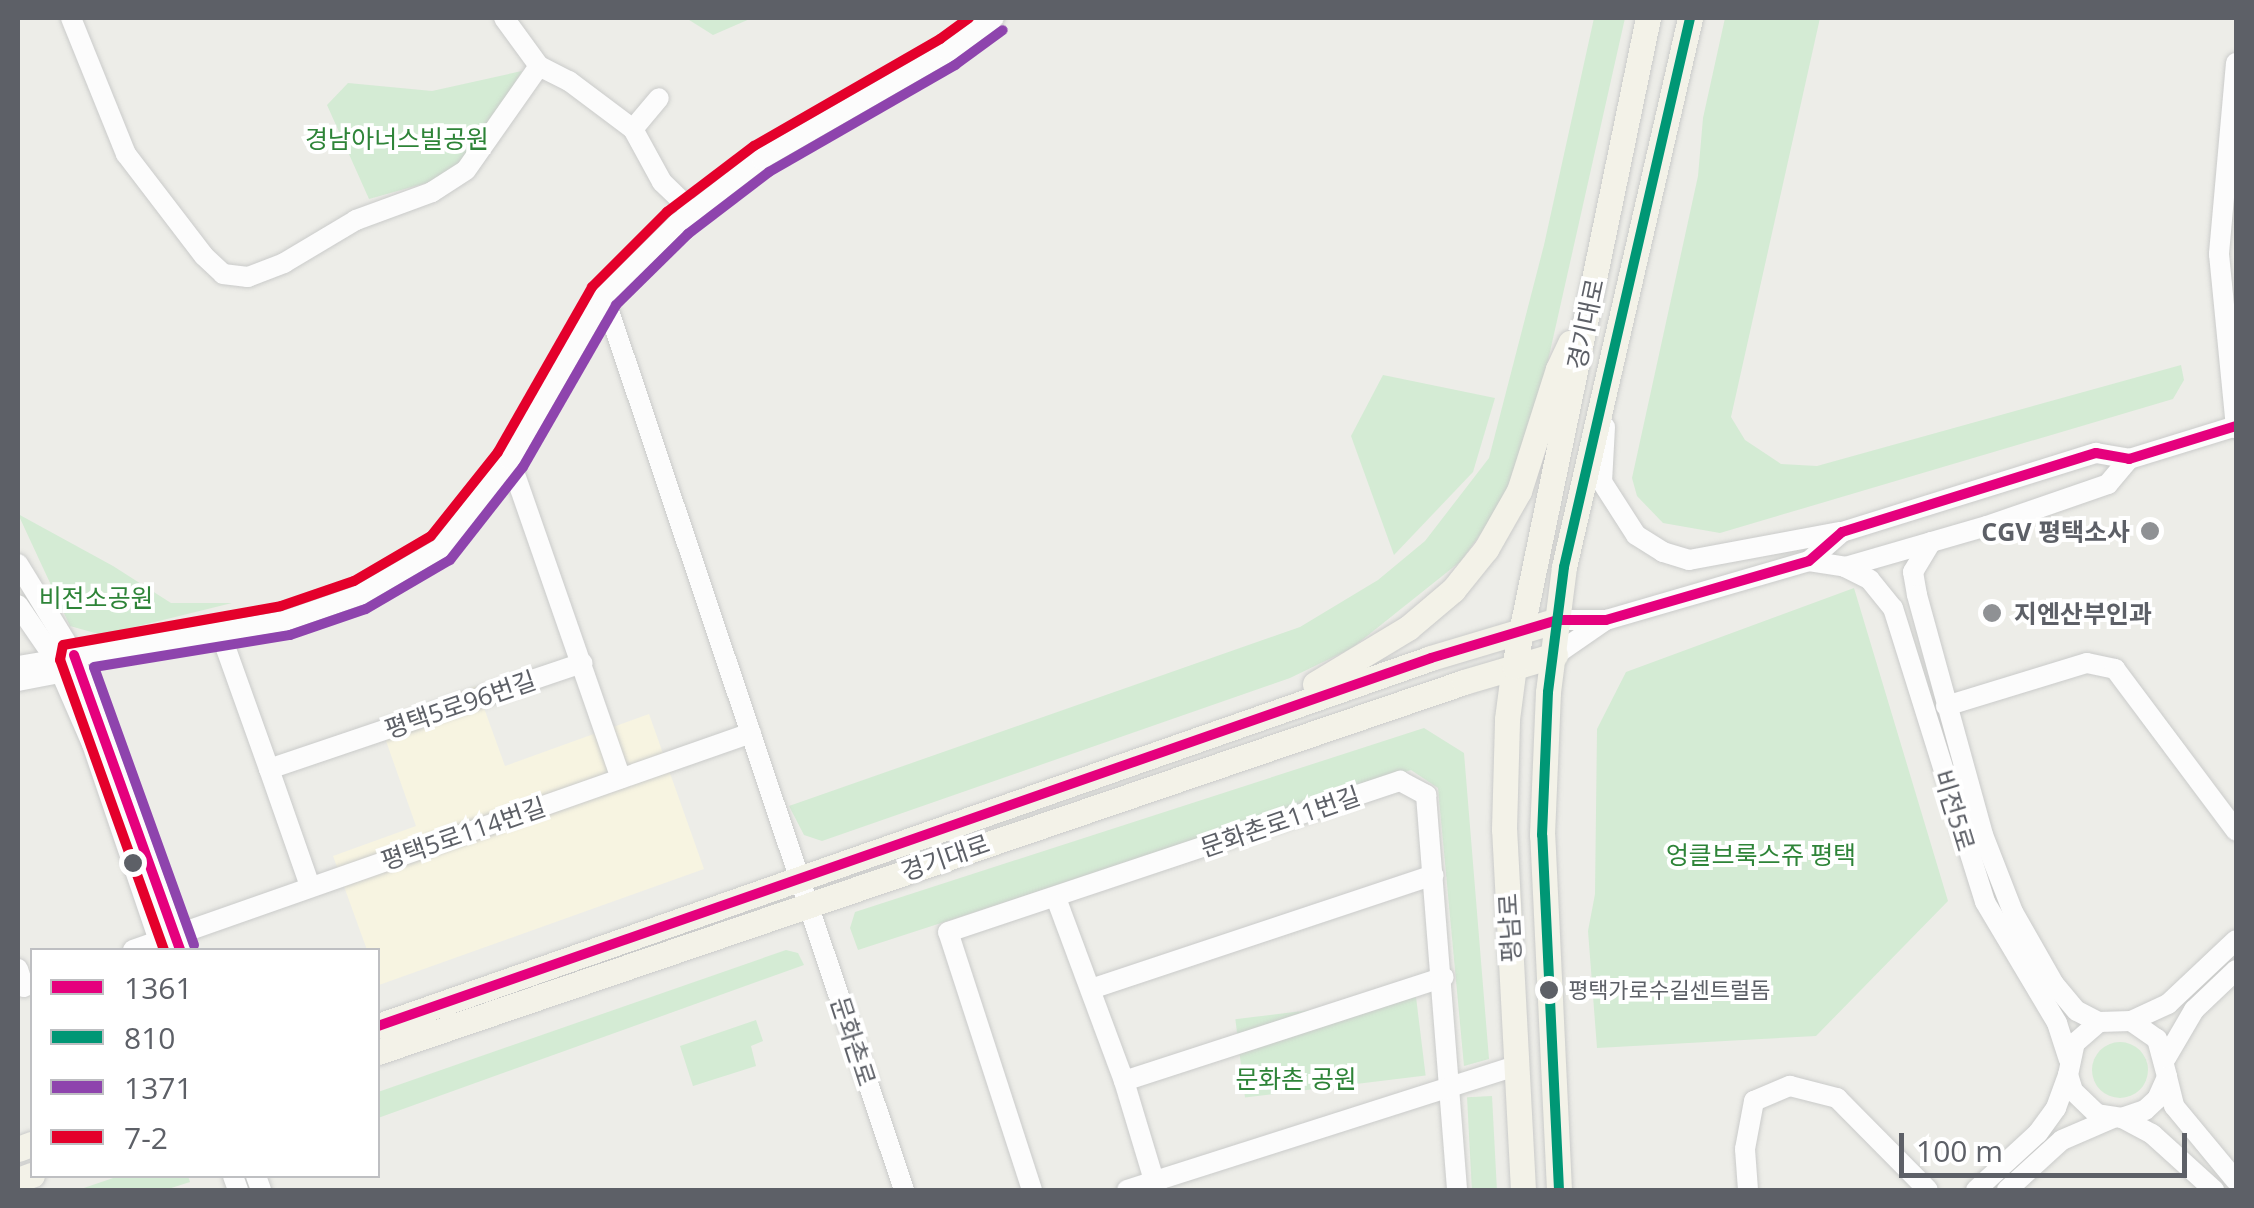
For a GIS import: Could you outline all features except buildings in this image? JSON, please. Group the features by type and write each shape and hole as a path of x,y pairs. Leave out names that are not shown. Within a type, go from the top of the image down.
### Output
{"main road":[{"name":"경기대로","path":"1514,666 1648,18"},
{"name":"경기대로","path":"380,1025 1555,656 1564,567 1690,18"},
{"path":"1227,729 1340,672 1408,628 1453,590 1486,550 1519,492 1558,369 1588,307"},
{"name":"경기대로","path":"380,1051 1227,729 1558,620"},
{"name":"평남로","path":"1555,656 1548,692 1542,835 1559,1190"},
{"name":"평남로","path":"1514,666 1507,719 1504,830 1523,1190"}],"street":[{"path":"72,18 126,154 204,256 223,274 248,278 284,263 356,220 432,192 466,170 539,66"},
{"path":"504,18 539,66 569,81 633,129 662,182 692,212"},
{"path":"18,681 67,664 286,621 360,594 442,548 510,460 604,296 692,212 762,159 948,52 994,18"},
{"path":"1612,356 1602,482 1636,535 1689,560 1842,532 2096,453 2129,459 2236,427 2219,254 2236,63"},
{"path":"633,129 659,98"},
{"path":"2221,283 2236,311"},
{"path":"604,296 804,891"},
{"path":"1809,560 1845,567 1930,542 2108,484 2129,459"},
{"path":"510,460 621,778"},
{"path":"1558,620 1606,620 1809,560 1842,532"},
{"name":"비전5로","path":"1930,542 1912,572 1983,836 2013,912 2054,984 2077,1011 2100,1022"},
{"path":"18,564 67,664 169,945"},
{"name":"비전5로","path":"1845,567 1870,580 1893,608 1985,902 2057,1023 2068,1067"},
{"path":"18,605 67,664"},
{"path":"1555,656 1606,620"},
{"path":"220,632 310,886"},
{"name":"평택5로96번길","path":"269,769 583,663"},
{"path":"1946,706 2087,663 2116,669 2236,831"},
{"path":"18,666 67,664"},
{"name":"평택5로114번길","path":"169,945 310,886 751,732"},
{"name":"문화촌로11번길","path":"1032,1190 948,932 1400,780 1426,795 1452,1083 1451,1188"},
{"path":"1092,988 1434,874"},
{"name":"문화촌로","path":"804,891 904,1190"},
{"path":"1056,898 1124,1081 1155,1186"},
{"path":"1976,1190 2038,1133 2056,1108 2075,1043 2100,1022 2131,1021 2168,1004 2236,940"},
{"path":"2007,1190 2062,1140 2145,1110 2157,1100 2166,1068 2194,1010 2236,970"},
{"path":"1124,1081 1444,977"},
{"path":"2131,1021 2157,1039 2174,1106 2236,1181"},
{"path":"1127,1190 1155,1186 1452,1083 1516,1066"},
{"path":"2068,1067 2083,1105 2152,1134 2214,1190"},
{"path":"1748,1190 1745,1150 1754,1101 1790,1086 1837,1098 1928,1190"}],"shaded area":[{"path":"476,686 505,766 649,714 704,869 380,985 380,948 366,948 333,856 416,826 379,721"}],"green space":[{"path":"686,18 752,18 713,35"},
{"path":"1594,18 1625,18 1534,423 1497,511 1461,561 1352,648 1290,678 822,841 804,835 789,806 1300,627 1378,580 1425,541 1489,458 1544,245"},
{"path":"1725,18 1820,18 1731,417 1745,440 1781,464 1817,466 2181,365 2184,380 2173,399 1720,533 1663,523 1637,496 1632,478 1698,176 1703,118"},
{"name":"경남아너스빌공원","path":"522,71 462,167 444,178 369,199 327,105 348,83 432,91"},
{"path":"1383,375 1495,398 1473,472 1394,555 1351,436"},
{"name":"비전소공원","path":"18,514 171,603 232,603 102,635 70,626"},
{"name":"엉클브룩스쥬 평택","path":"1854,588 1948,901 1816,1036 1597,1048 1588,931 1595,894 1597,729 1626,672"},
{"path":"1424,728 1464,753 1489,1059 1464,1066 1438,788 1411,770 858,950 850,928 855,912"},
{"path":"786,950 798,953 804,965 380,1117 380,1091"},
{"name":"문화촌 공원","path":"1416,997 1426,1075 1245,1098 1235,1019"},
{"path":"756,1020 763,1041 751,1046 756,1066 693,1086 680,1046"},
{"path":"2120,1042 2140,1050 2148,1070 2140,1090 2120,1098 2100,1090 2092,1070 2100,1050"},
{"path":"1492,1096 1497,1190 1472,1190 1467,1097"},
{"path":"113,1178 189,1178 190,1182 165,1190 78,1190"}],"transit line":[{"name":"7-2","path":"163,948 60,660 63,645 281,606 354,581 431,536 498,452 592,287 667,212 754,146 940,39 969,18"},
{"name":"810","path":"1559,1190 1542,835 1548,692 1564,567 1690,18"},
{"name":"1371","path":"194,945 94,667 290,635 366,609 450,560 523,467 616,305 688,234 769,172 955,65 1003,30"},
{"name":"1361","path":"380,1025 1431,658 1558,620 1606,620 1809,561 1842,532 2096,453 2129,459 2236,426"},
{"name":"1361","path":"74,655 179,948"}],"place":[{"name":"CGV 평택소사","path":"2150,531"},
{"name":"지엔산부인과","path":"1992,613"},
{"name":"평택가로수길센트럴돔","path":"1549,990"}]}
